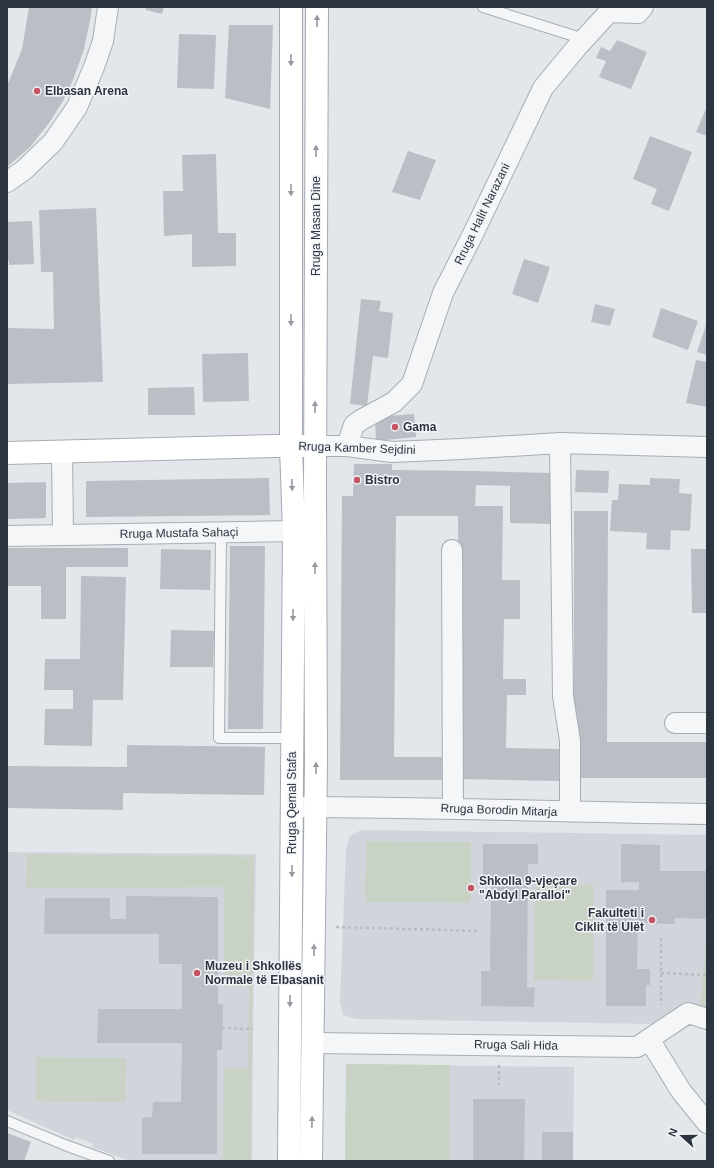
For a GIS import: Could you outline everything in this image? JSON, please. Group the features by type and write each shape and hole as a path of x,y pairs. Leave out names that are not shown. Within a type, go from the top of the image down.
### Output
{"main road":[{"name":"Rruga Masan Dine","path":"291,7 291,446"},
{"name":"Rruga Masan Dine","path":"315,446 317,7"},
{"name":"Rruga Qemal Stafa","path":"289,1161 294,531 291,446"},
{"name":"Rruga Kamber Sejdini","path":"7,453 315,446"},
{"name":"Rruga Qemal Stafa","path":"312,1161 316,807 315,446"}],"street":[{"path":"7,182 24,170 53,142 77,107 94,67 102,41 108,7"},
{"name":"Rruga Halit Narazani","path":"347,446 354,425 394,402 412,384 443,293 543,88 608,9 638,13 643,7"},
{"path":"560,443 563,696 570,741 570,812"},
{"name":"Rruga Kamber Sejdini","path":"315,446 347,446 392,452 560,443 707,447"},
{"path":"62,452 63,535"},
{"name":"Rruga Mustafa Sahaçi","path":"7,536 294,531"},
{"path":"452,550 453,809"},
{"path":"675,724 707,723"},
{"name":"Rruga Borodin Mitarja","path":"292,807 707,814"},
{"name":"Rruga Sali Hida","path":"313,1043 637,1046 688,1013 707,1018"},
{"path":"649,1039 681,1091 707,1123"}],"lane":[{"path":"483,7 584,39"},
{"path":"221,532 219,738 293,738"},
{"path":"7,1121 109,1161"}],"path":[{"path":"343,927 479,931"},
{"path":"661,938 661,1011"},
{"path":"661,973 707,974"},
{"path":"222,1028 253,1029"},
{"path":"499,1066 499,1085"}],"shaded area":[{"name":"Shkolla 9-vjeçare \"Abdyl Paralloi\"","path":"361,830 707,835 707,1011 684,1006 651,1024 356,1019 343,1015 340,1002 346,849 350,836"},
{"path":"7,852 256,854 252,1161 130,1161 92,1147 93,1144 76,1137 74,1140 7,1110"},
{"path":"346,1064 574,1067 573,1161 345,1161"}],"green space":[{"path":"366,841 471,842 471,903 365,902"},
{"path":"27,854 254,857 251,1161 223,1161 224,1069 248,1069 249,986 224,986 224,887 26,888"},
{"path":"535,885 594,885 593,981 534,980"},
{"path":"707,943 707,1011 700,1010"},
{"path":"36,1057 126,1058 125,1102 36,1101"},
{"path":"346,1064 450,1065 449,1161 345,1161"}],"building":[{"name":"Elbasan Arena","path":"29,7 92,7 84,49 73,80 63,101 49,123 30,147 7,167 7,86 22,49"},
{"path":"146,7 164,7 162,14 146,10"},
{"path":"229,25 273,25 270,109 225,98"},
{"path":"179,34 216,35 214,89 177,88"},
{"path":"617,40 647,52 631,89 599,77 606,61 596,58 601,47 610,51"},
{"path":"707,106 707,136 696,132"},
{"path":"650,136 692,152 669,211 651,204 657,189 633,179"},
{"path":"408,151 436,160 420,200 392,192"},
{"path":"216,154 218,233 236,233 236,266 192,267 192,234 164,236 163,191 183,191 182,155"},
{"path":"96,208 103,382 7,384 7,328 54,329 53,272 41,272 39,210"},
{"path":"32,221 34,264 9,265 9,261 7,261 7,222"},
{"path":"524,259 550,267 538,303 512,294"},
{"path":"361,299 381,301 379,311 393,313 388,358 373,356 367,406 350,404"},
{"path":"595,304 615,309 610,326 591,322"},
{"path":"661,308 698,321 688,350 652,337"},
{"path":"707,322 707,355 697,352"},
{"path":"248,353 249,401 203,402 202,354"},
{"path":"696,360 707,362 707,407 686,403"},
{"path":"194,387 195,415 148,415 148,388"},
{"name":"Gama","path":"414,414 416,437 376,441 375,417"},
{"path":"354,464 392,464 392,470 551,473 554,524 510,523 510,486 476,485 475,506 503,506 502,580 520,580 520,619 504,619 503,679 526,679 526,695 507,695 506,748 560,749 559,781 459,779 458,516 396,516 394,757 447,757 447,780 340,780 342,496 353,496"},
{"path":"576,470 609,471 608,493 575,492"},
{"path":"269,478 270,515 86,517 86,481"},
{"path":"650,478 680,479 679,493 692,494 690,531 671,530 670,550 646,549 647,533 610,531 612,500 618,500 619,484 650,485"},
{"path":"46,482 46,518 7,519 7,483"},
{"path":"574,511 608,511 607,742 707,742 707,778 574,778"},
{"path":"230,546 265,546 263,729 228,729"},
{"path":"7,548 128,548 128,567 66,567 66,619 41,619 41,586 7,586"},
{"path":"161,549 211,550 210,590 160,589"},
{"path":"691,549 707,549 707,613 692,613"},
{"path":"81,576 126,577 123,700 93,700 92,746 44,745 45,709 73,709 73,690 44,690 45,659 80,659"},
{"path":"171,630 214,631 213,667 170,667"},
{"path":"127,745 265,747 264,795 123,793 123,810 7,808 7,766 127,767"},
{"path":"483,844 538,844 538,864 528,864 527,988 535,987 534,1007 481,1006 481,971 490,971 491,882 483,881"},
{"path":"621,844 660,845 660,871 707,871 707,919 675,918 675,924 638,923 637,969 650,969 650,985 646,985 646,1006 606,1006 606,890 639,890 639,882 621,882"},
{"path":"126,896 218,897 218,1004 223,1004 222,1050 217,1050 217,1154 142,1154 142,1118 152,1117 153,1102 181,1102 182,1043 97,1043 98,1009 182,1009 182,964 159,964 159,934 44,934 45,898 110,898 110,919 126,919"},
{"path":"473,1099 525,1099 524,1161 473,1161"},
{"path":"542,1132 573,1132 573,1161 542,1161"},
{"path":"7,1133 31,1142 24,1161 7,1161"}],"place":[{"name":"Elbasan Arena","path":"37,91"},
{"name":"Gama","path":"395,427"},
{"name":"Bistro","path":"357,480"},
{"name":"Shkolla 9-vjeçare \"Abdyl Paralloi\"","path":"471,888"},
{"name":"Fakulteti i Ciklit të Ulët","path":"652,920"},
{"name":"Muzeu i Shkollës Normale të Elbasanit","path":"197,973"}]}
